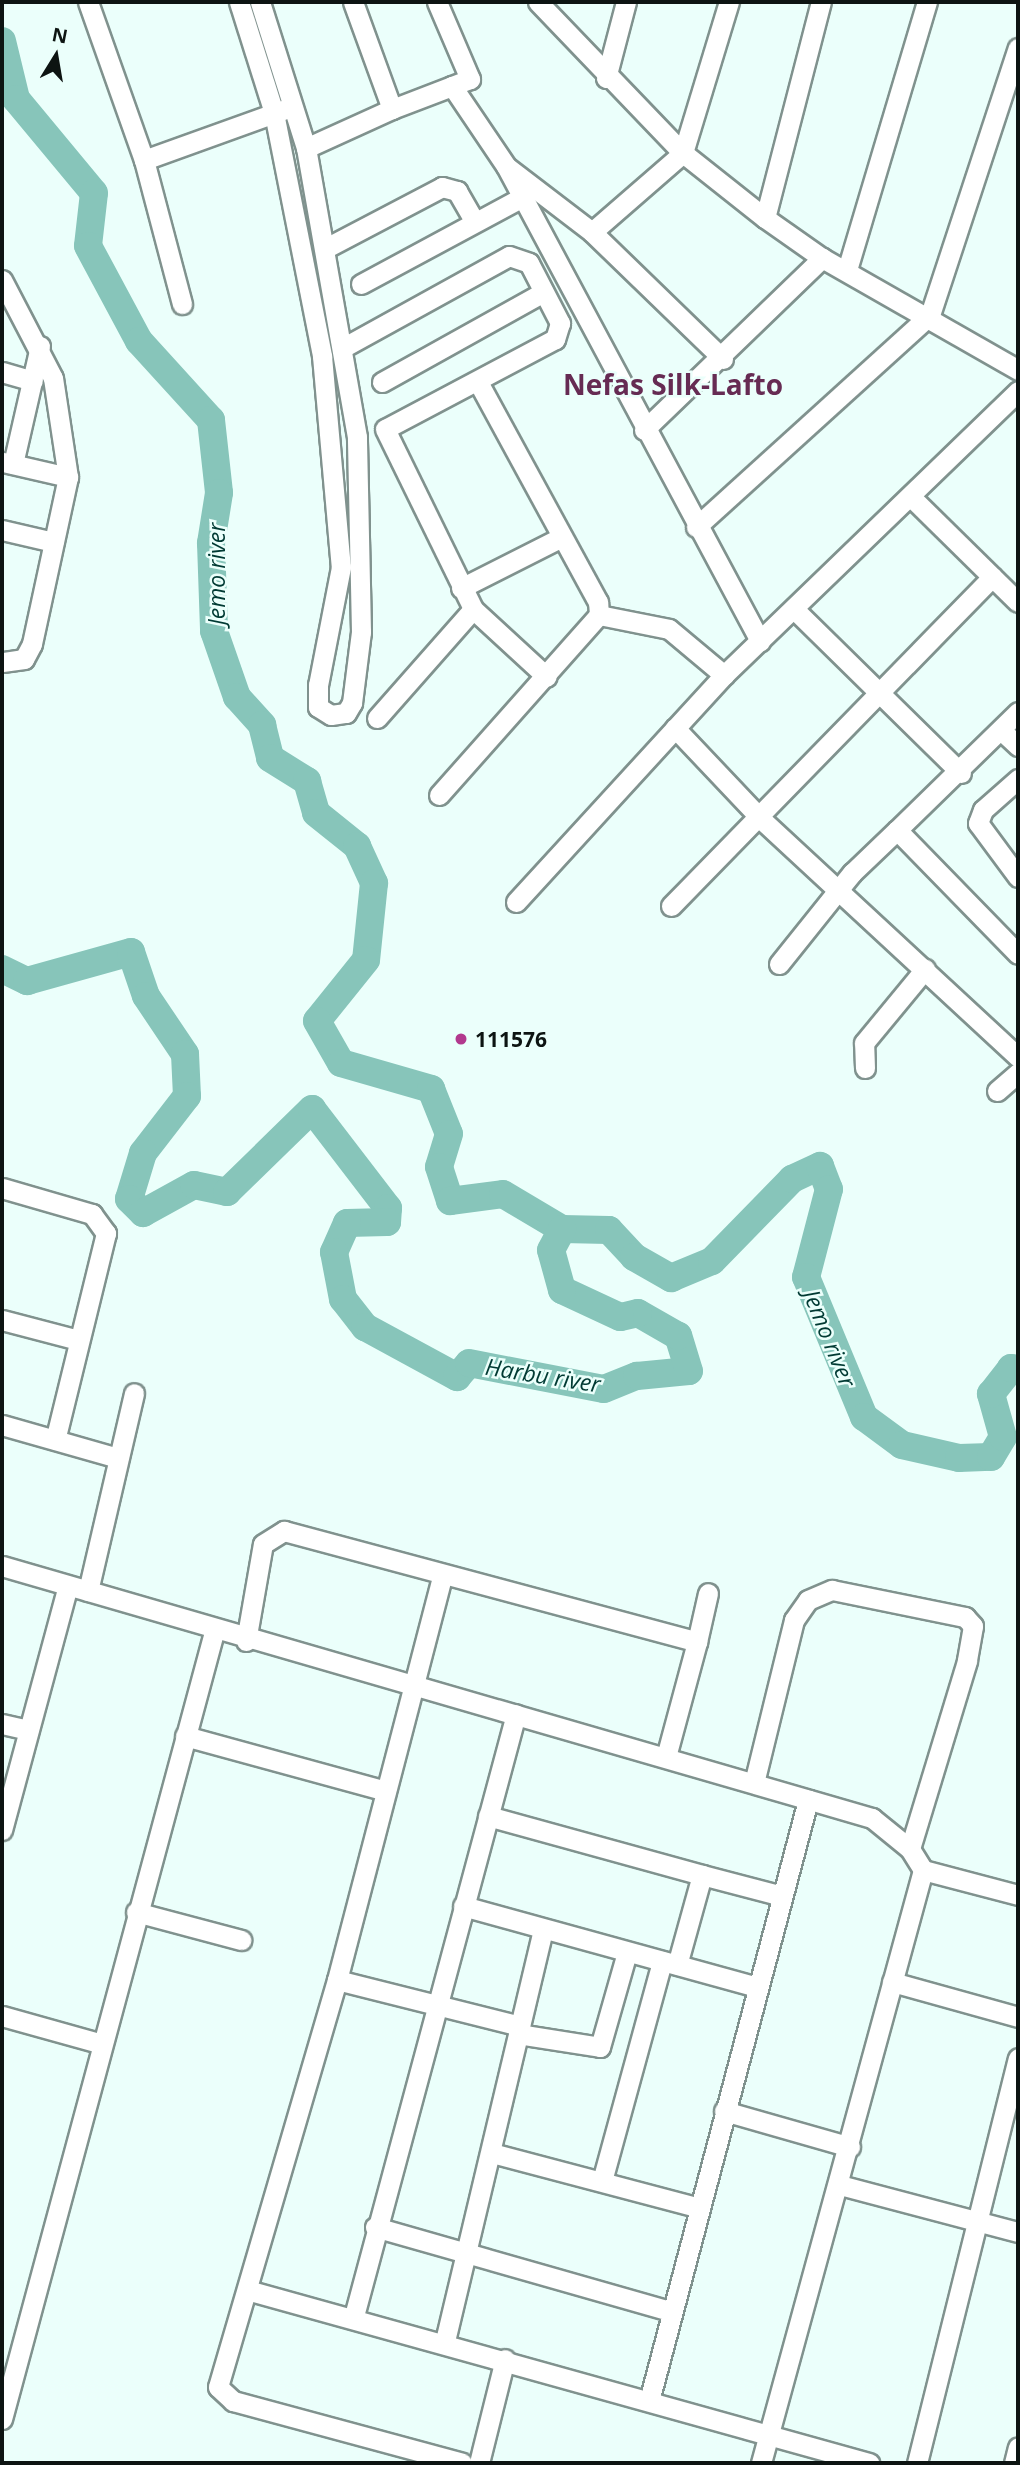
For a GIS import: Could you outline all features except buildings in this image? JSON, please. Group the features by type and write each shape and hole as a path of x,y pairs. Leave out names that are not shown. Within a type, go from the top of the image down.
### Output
{"street":[{"path":"88,2 144,160 181,304"},
{"path":"239,2 274,113 304,252 332,440 341,567 318,685 318,707 331,715 346,713 352,703 361,632 357,437 346,346 306,148 260,2"},
{"path":"353,2 392,109"},
{"path":"306,148 392,109 470,79 437,2"},
{"path":"538,2 606,78 682,153 765,218 822,258 930,315 1018,370"},
{"path":"606,78 626,2"},
{"path":"592,232 682,153 729,2"},
{"path":"765,218 821,2"},
{"path":"847,270 927,2"},
{"path":"696,527 930,315 1018,48"},
{"path":"452,86 506,166 519,199 760,641"},
{"path":"144,160 293,106"},
{"path":"506,166 592,232 723,359"},
{"path":"326,248 442,187 457,191 474,221"},
{"path":"361,284 519,199"},
{"path":"346,346 509,256 529,263 560,323 555,339 385,429 473,609 547,677"},
{"path":"643,430 723,359 822,258"},
{"path":"2,280 41,345 60,407 68,477 32,644 23,659 2,662"},
{"path":"382,382 544,292"},
{"path":"41,345 33,381 7,463 68,477"},
{"path":"2,372 33,381"},
{"path":"478,382 562,537 599,615"},
{"path":"516,902 724,675 912,498 1018,391"},
{"path":"912,498 1018,602"},
{"path":"2,530 54,542"},
{"path":"461,588 562,537"},
{"path":"671,906 761,818 992,577"},
{"path":"377,719 473,609"},
{"path":"794,609 961,773"},
{"path":"599,615 669,629 724,675"},
{"path":"439,795 547,677 599,615"},
{"path":"779,964 839,891 897,830 961,773 1018,712"},
{"path":"675,728 761,818 1018,1057"},
{"path":"1002,731 1018,746"},
{"path":"1018,779 983,810 978,823 1018,877"},
{"path":"897,830 1018,954"},
{"path":"865,1068 864,1043 925,969"},
{"path":"997,1091 1018,1073"},
{"path":"2,1188 103,1222 106,1233 55,1440"},
{"path":"2,1320 78,1340"},
{"path":"88,1591 134,1393"},
{"path":"2,1425 118,1458"},
{"path":"246,1641 263,1544 272,1534 302,1535 442,1577 697,1642"},
{"path":"2,1566 214,1632 516,1714 872,1818 910,1849 923,1870 1018,1895"},
{"path":"442,1577 337,1980 247,2290 220,2372 222,2395 462,2463"},
{"path":"2,1830 68,1586"},
{"path":"754,1783 794,1620 808,1600 832,1590 965,1617 973,1626 967,1661 910,1849"},
{"path":"666,1757 708,1592"},
{"path":"2,2419 99,2043 214,1632"},
{"path":"354,2316 435,2003 516,1714"},
{"path":"2,1724 27,1730"},
{"path":"185,1736 386,1791"},
{"path":"649,2401 670,2311 700,2208 808,1800"},
{"path":"488,1816 782,1896"},
{"path":"761,2463 841,2185 923,1870"},
{"path":"602,2181 670,1963 702,1874"},
{"path":"463,1906 758,1987"},
{"path":"136,1912 241,1940"},
{"path":"445,2341 469,2252 543,1929"},
{"path":"337,1980 435,2003 519,2030 600,2047 628,1952"},
{"path":"892,1982 1018,2017"},
{"path":"2,2015 99,2043"},
{"path":"917,2463 974,2222 1010,2120 1018,2058"},
{"path":"724,2111 850,2147"},
{"path":"492,2153 700,2208"},
{"path":"841,2185 1018,2232"},
{"path":"375,2227 670,2311"},
{"path":"247,2290 445,2341 869,2463"},
{"path":"479,2463 505,2359"},
{"path":"1014,2463 1018,2447"}],"waterway":[{"name":"Jemo river","path":"2,41 16,99 94,193 88,246 139,341 211,420 219,493 211,543 214,631 237,697 262,725 270,758 307,781 316,813 357,846 374,883 366,960 317,1021 341,1063 431,1089 449,1134 439,1167 450,1201 503,1194 562,1229 609,1230 634,1257 671,1278 712,1261 792,1179 820,1166 829,1189 806,1277 864,1417 902,1445 959,1458 991,1457 1003,1437 991,1394 1011,1368 1018,1369"},
{"name":"Harbu river","path":"2,969 27,981 131,952 146,996 185,1054 187,1096 143,1153 129,1199 143,1213 194,1185 227,1192 312,1109 388,1208 387,1222 347,1223 334,1252 343,1299 365,1327 457,1377 469,1363 604,1389 637,1376 689,1371 678,1336 638,1313 620,1317 562,1290 551,1250 562,1229"}],"place":[{"name":"111576","path":"461,1039"}],"district":[{"name":"Nefas Silk-Lafto","path":"673,384"}]}
